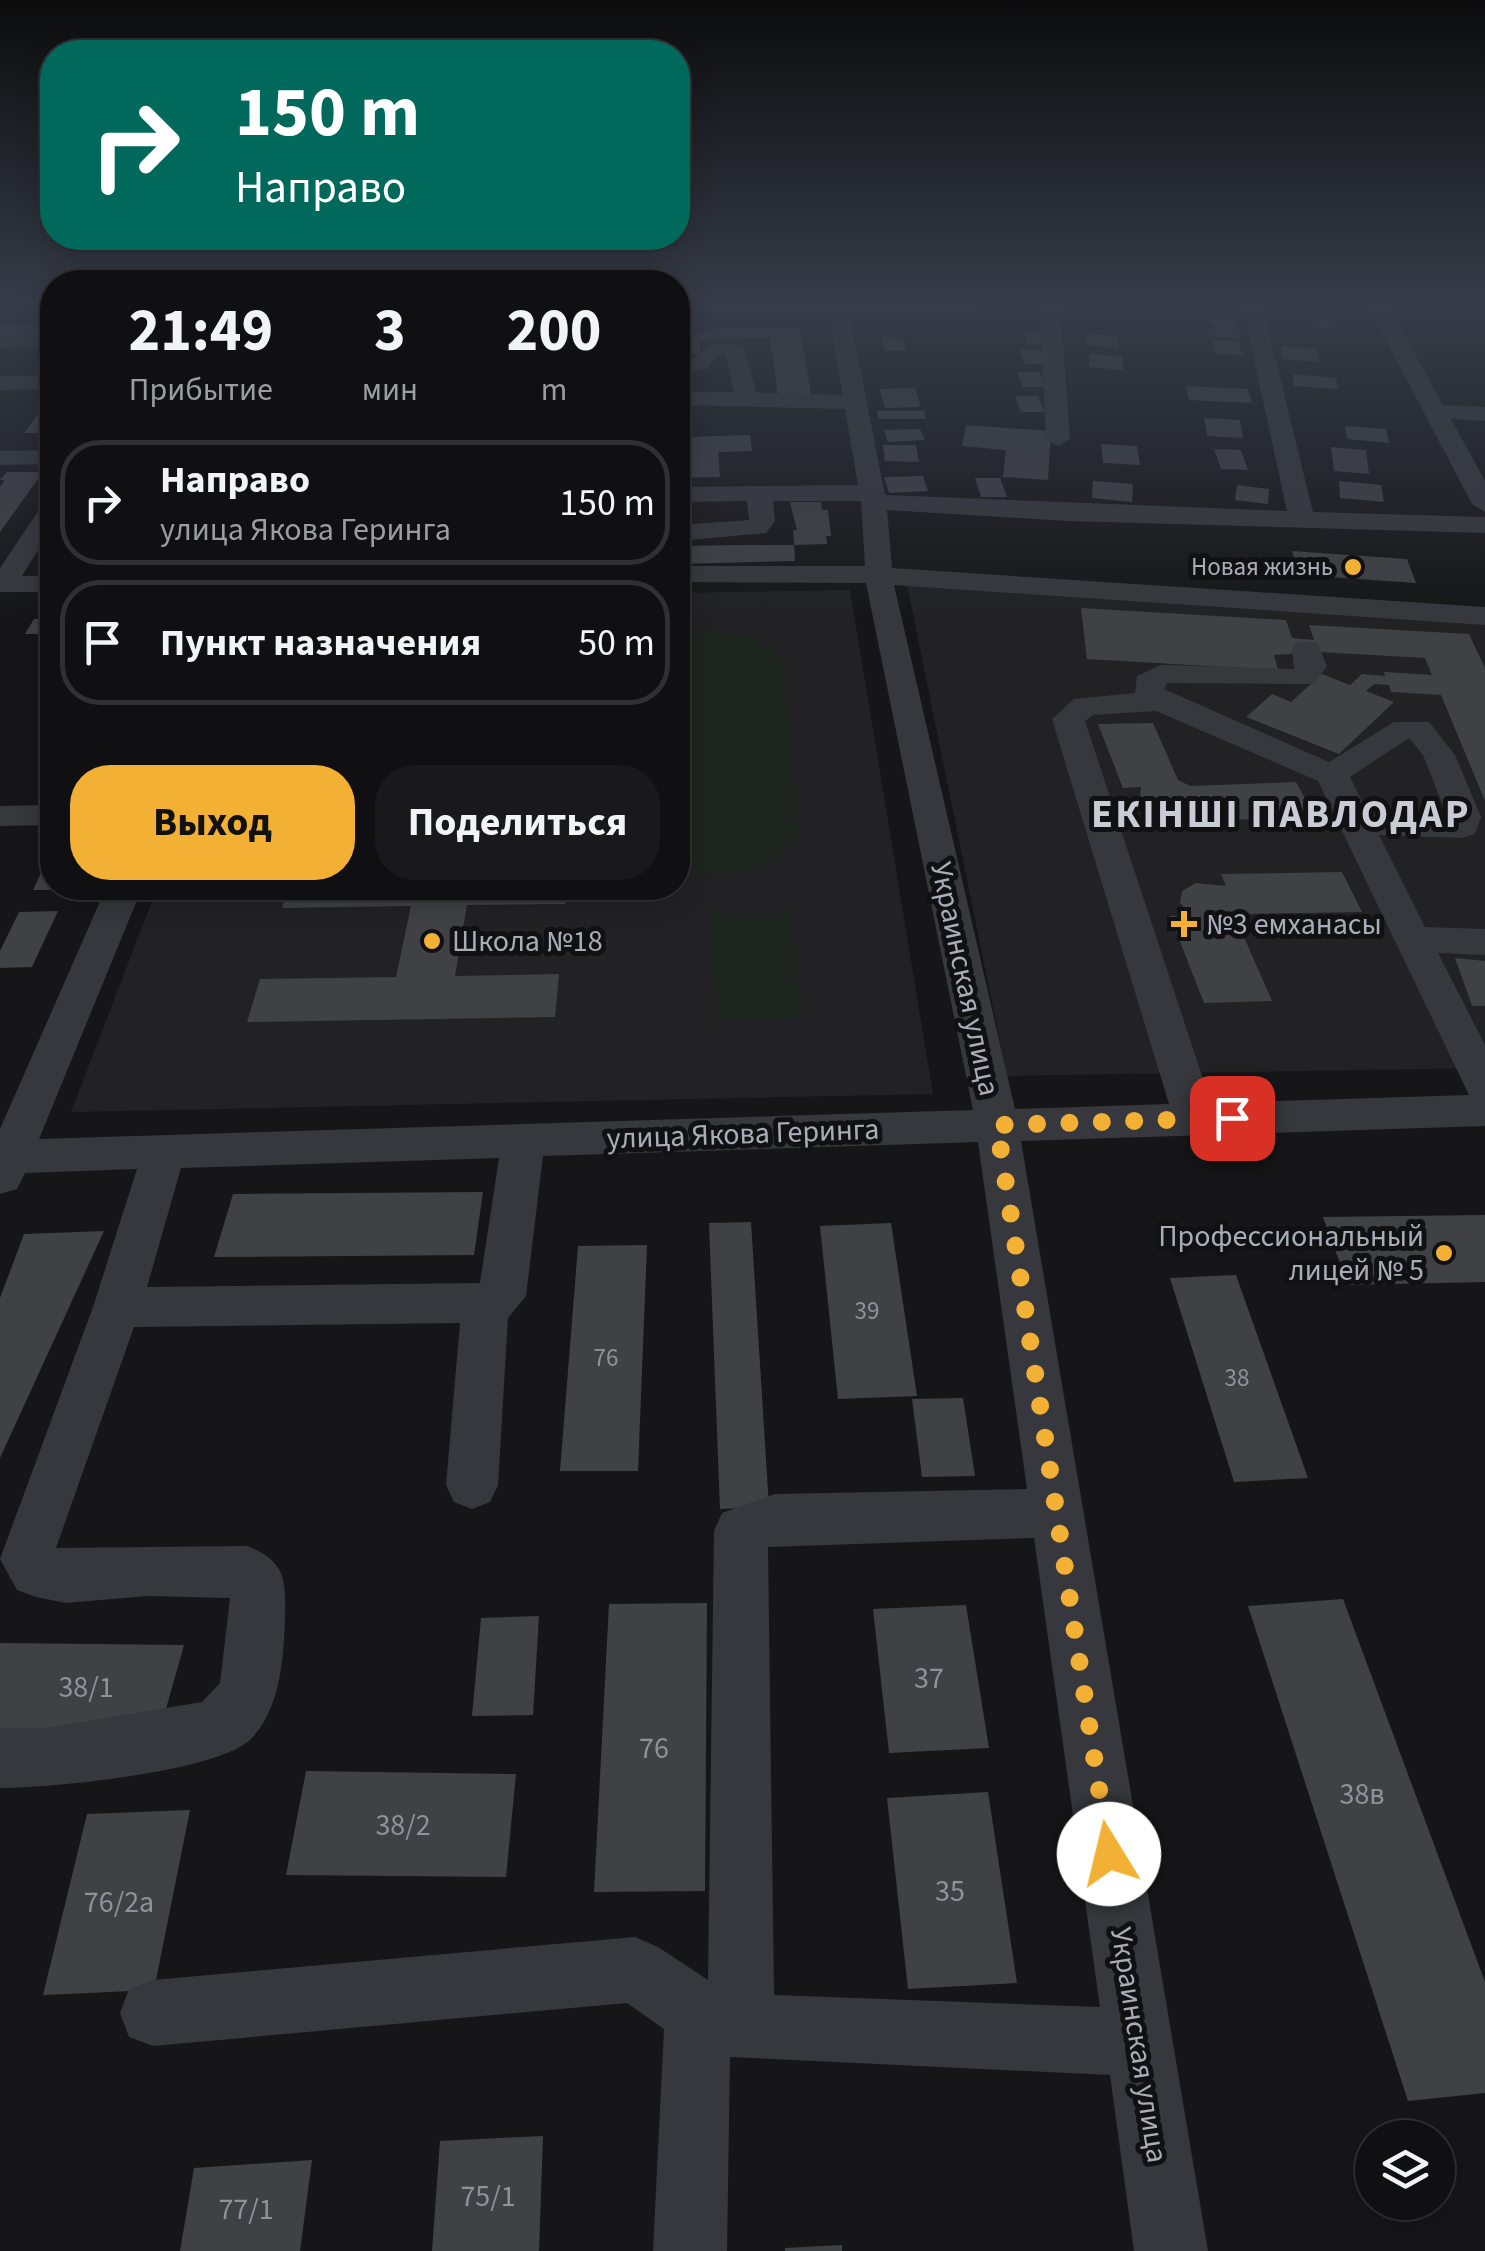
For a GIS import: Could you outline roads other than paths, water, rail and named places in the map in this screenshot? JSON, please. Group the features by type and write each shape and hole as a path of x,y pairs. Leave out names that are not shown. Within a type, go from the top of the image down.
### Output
{"street":[{"name":"Украинская улица","path":"857,409 873,497 879,578 997,1125 1171,2251"},
{"path":"1056,409 1058,439"},
{"path":"1276,409 1300,518"},
{"path":"1434,411 1485,414"},
{"path":"1434,411 1477,474 1485,504"},
{"path":"0,458 40,457"},
{"path":"690,532 757,527 762,521 759,493"},
{"path":"690,494 873,497 1068,513 1485,525"},
{"path":"2,584 40,527"},
{"path":"690,574 814,571 1485,616"},
{"path":"2,584 40,584"},
{"path":"1293,604 1312,666 1303,678 1161,674 1148,682 1150,692 1160,701 1332,775 1357,824 1428,938 1485,1086"},
{"path":"1160,701 1085,706 1068,718 1195,1119"},
{"path":"1332,775 1394,728 1415,726 1431,735 1464,817 1463,826 1448,830 1357,824"},
{"path":"0,816 40,815"},
{"path":"3,1165 119,900"},
{"path":"1428,938 1485,918"},
{"path":"1428,938 1485,942"},
{"name":"улица Якова Геринга","path":"3,1165 164,1152 1485,1110"},
{"path":"117,1307 485,1306 502,1296 523,1141"},
{"path":"0,1758 47,1758 214,1730 233,1720 250,1684 258,1580 247,1572 147,1570 66,1576 29,1566 26,1556 117,1307 164,1152"},
{"path":"472,1486 485,1306"},
{"path":"690,2251 719,2020 741,1531 775,1519 1057,1514"},
{"path":"152,2013 634,1970 719,2020 1138,2042"}],"place":[{"name":"Новая жизнь","path":"1353,567"},
{"name":"№3 емханасы","path":"1184,924"},
{"name":"Школа №18","path":"432,941"},
{"name":"Профессиональный лицей № 5","path":"1444,1253"}],"district":[{"name":"ЕКІНШІ ПАВЛОДАР","path":"1281,814"}]}
